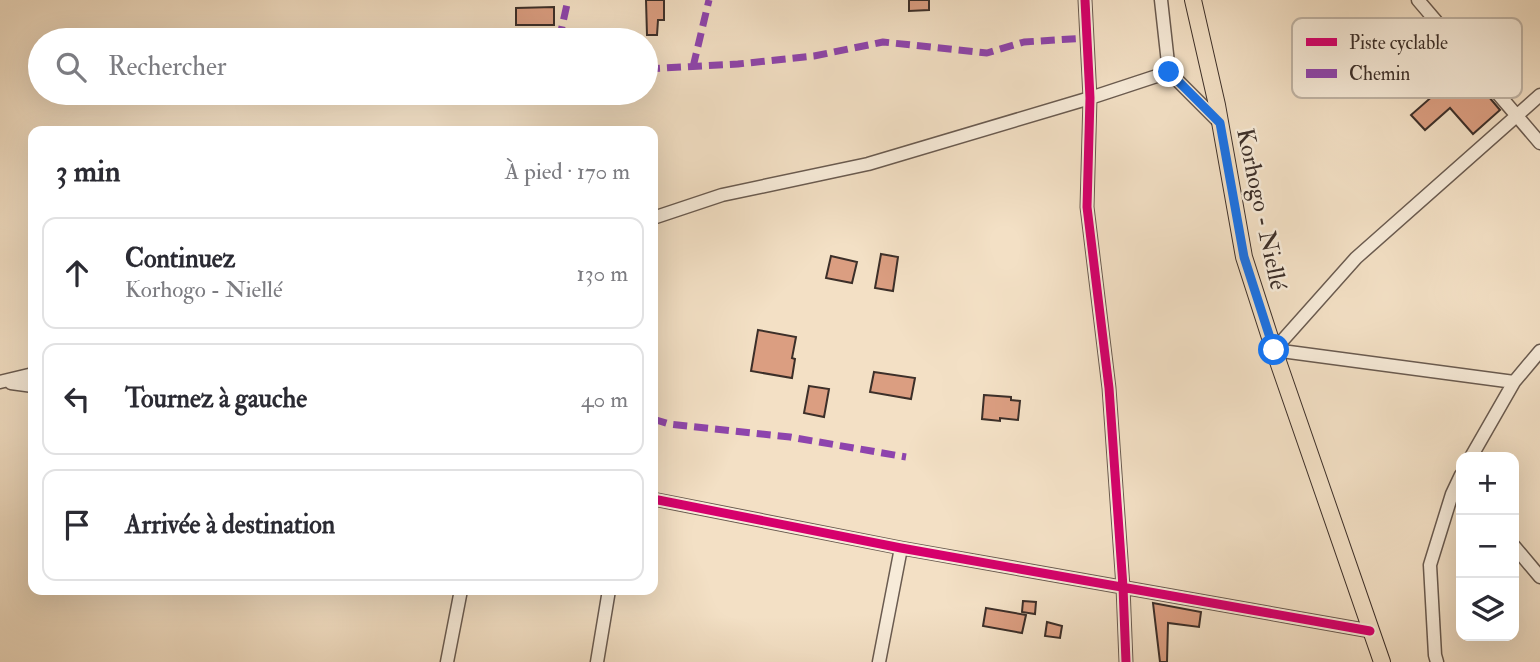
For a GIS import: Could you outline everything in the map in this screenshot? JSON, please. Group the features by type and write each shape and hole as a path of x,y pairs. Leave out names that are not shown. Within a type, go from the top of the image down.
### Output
{"main road":[{"name":"Korhogo - Niellé","path":"1194,0 1244,257 1382,662"}],"street":[{"path":"1085,0 1090,98 1087,207 1109,388 1126,662"},
{"path":"1161,0 1169,72 1220,123"},
{"path":"1418,0 1434,18"},
{"path":"658,216 722,195 868,164 1169,72"},
{"path":"1274,350 1356,258 1540,94"},
{"path":"1503,98 1540,143"},
{"path":"1274,350 1514,382"},
{"path":"1474,452 1514,382 1537,360"},
{"path":"1,382 28,375"},
{"path":"1,382 28,385"},
{"path":"1437,662 1430,565 1456,490"},
{"path":"658,500 901,548 1370,631"},
{"path":"879,662 901,548"},
{"path":"1519,552 1540,577"},
{"path":"447,662 460,595"},
{"path":"597,662 608,595"}],"building":[{"path":"646,0 664,0 664,20 658,20 657,28 647,28"},
{"path":"909,0 929,0 929,10 909,11"},
{"path":"554,7 554,25 516,25 516,8"},
{"path":"1430,98 1490,98 1500,110 1473,134 1450,108 1425,130 1411,115"},
{"path":"881,254 898,257 893,291 875,288"},
{"path":"831,256 857,262 852,283 826,278"},
{"path":"758,330 796,337 792,378 751,371"},
{"path":"874,372 915,378 911,399 870,392"},
{"path":"809,386 829,389 824,417 804,413"},
{"path":"984,395 1011,397 1011,400 1020,401 1018,420 982,419"},
{"path":"1023,601 1036,602 1035,614 1022,612"},
{"path":"1153,603 1201,612 1199,627 1168,623 1167,662 1160,662"},
{"path":"986,608 1026,615 1022,633 983,626"},
{"path":"1047,622 1062,626 1060,638 1045,636"}],"marked path":[{"path":"562,28 568,0"},
{"path":"693,67 709,0"},
{"path":"658,68 814,56 883,42 987,53 1024,42 1087,38"},
{"path":"658,421 790,437 906,457"}],"cycle path":[{"path":"1085,0 1090,98 1087,207 1109,388 1126,662"},
{"path":"658,500 901,548 1370,631"}],"route":[{"path":"1169,72 1220,123 1244,257 1274,350"}]}
